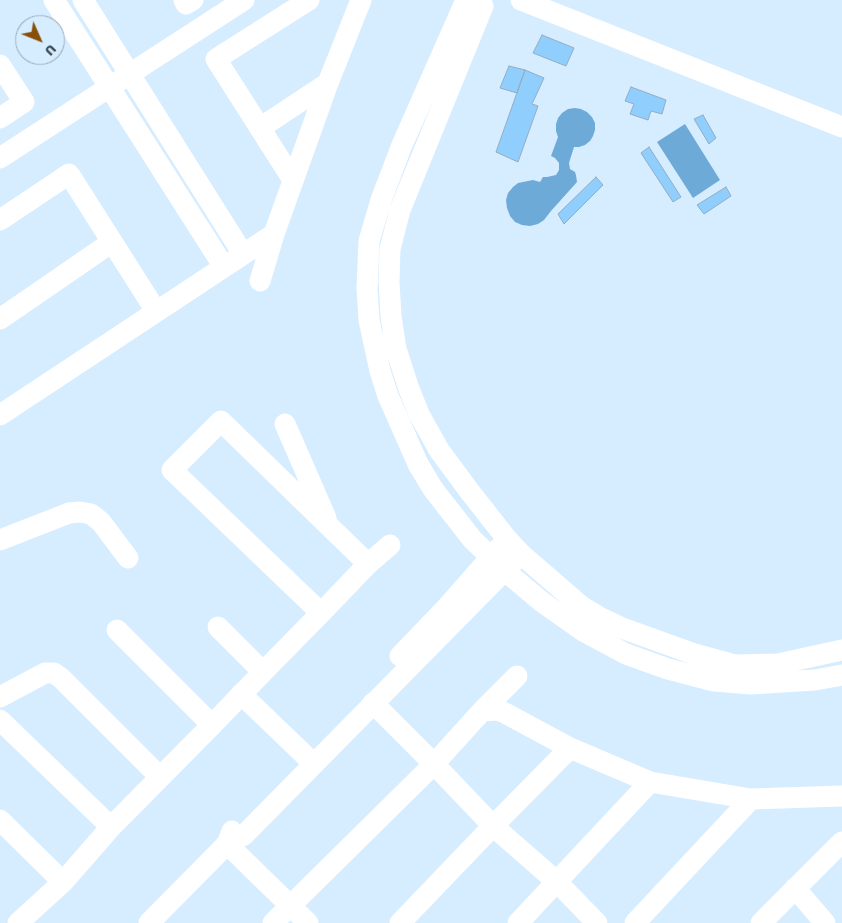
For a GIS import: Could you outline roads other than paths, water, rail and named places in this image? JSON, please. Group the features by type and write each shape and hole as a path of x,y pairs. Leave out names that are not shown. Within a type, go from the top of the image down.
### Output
{"street":[{"path":"54,0 224,267"},
{"path":"83,0 243,254"},
{"path":"184,0 186,4 193,0"},
{"path":"0,158 244,0"},
{"path":"293,180 216,59 309,0"},
{"path":"260,281 293,180 328,83 361,0"},
{"path":"521,0 842,127"},
{"path":"478,1 419,106 402,145 369,241 367,288 370,320 380,371 388,396 418,464 433,489 472,539 497,564 542,602 583,631 626,654 668,669 714,682 751,684 815,680 842,675"},
{"path":"478,1 438,116 400,210 390,249 391,316 396,349 408,389 419,414 439,450 464,485 514,546 581,606 601,618 622,628 694,654 735,665 778,664 842,650"},
{"path":"0,66 24,102 0,118"},
{"path":"260,128 328,83"},
{"path":"419,106 438,116"},
{"path":"0,220 69,174 156,312"},
{"path":"0,415 274,234"},
{"path":"0,319 112,242"},
{"path":"321,613 172,470 221,421 368,564"},
{"path":"285,424 330,526"},
{"path":"0,540 69,513 80,512 91,514 101,522 128,558"},
{"path":"30,919 110,827 368,564 390,545"},
{"path":"149,923 227,844 244,835 310,760 514,546"},
{"path":"310,760 373,703 453,611"},
{"path":"218,627 263,672"},
{"path":"117,630 212,725"},
{"path":"714,682 717,660"},
{"path":"0,697 44,673 54,673 160,777"},
{"path":"273,923 434,764 517,676"},
{"path":"241,694 310,760"},
{"path":"373,703 493,826 557,882 597,923"},
{"path":"482,712 497,710 505,713 570,748 650,782 751,798 842,796"},
{"path":"0,720 110,827"},
{"path":"400,923 570,748"},
{"path":"518,923 650,782"},
{"path":"635,923 751,798"},
{"path":"2,826 63,882"},
{"path":"761,923 842,842"},
{"path":"227,844 308,923"},
{"path":"795,888 825,923"}],"water":[{"path":"575,108 587,112 595,123 595,130 590,141 585,145 574,147 569,163 570,169 575,172 577,182 544,220 538,224 530,226 515,222 507,208 506,200 508,193 518,183 533,180 540,182 543,177 556,175 559,170 559,163 551,156 558,137 556,124 562,113 568,109"},
{"path":"685,124 720,180 693,198 657,142"}]}
